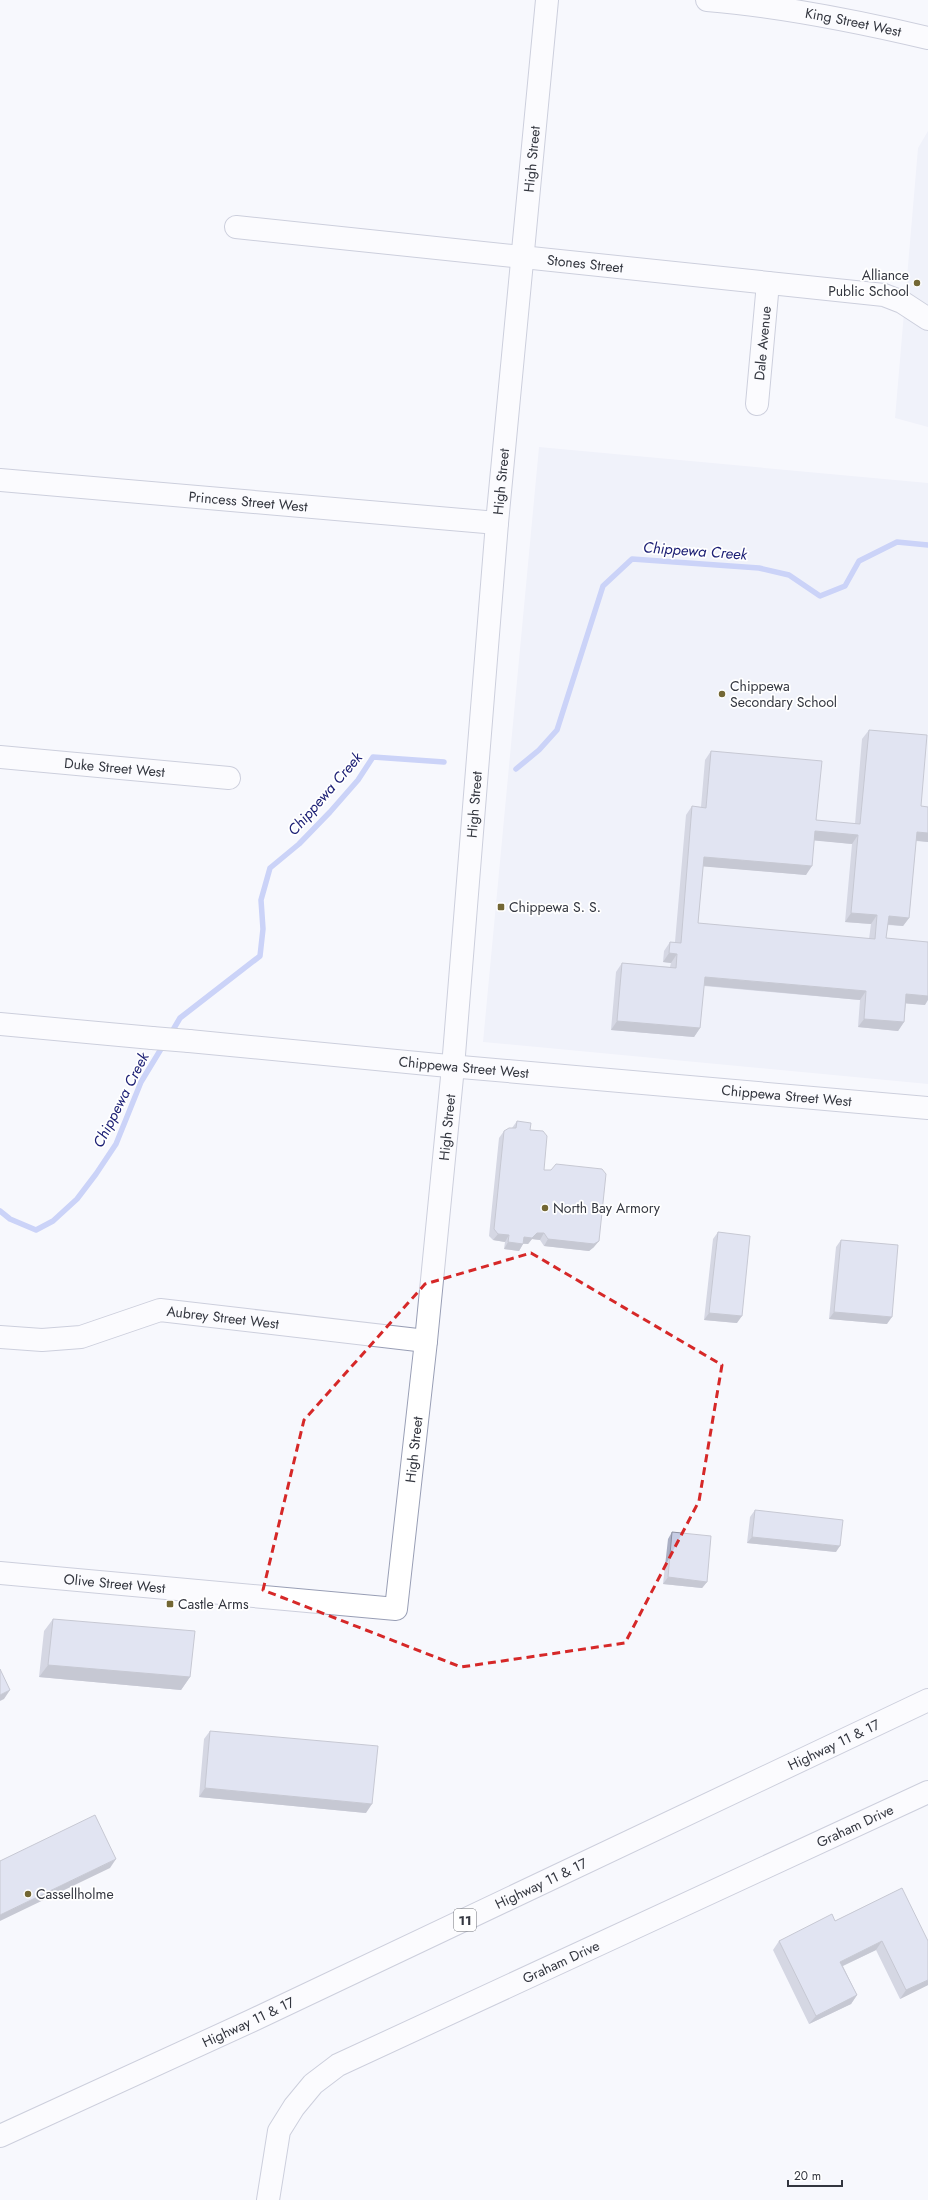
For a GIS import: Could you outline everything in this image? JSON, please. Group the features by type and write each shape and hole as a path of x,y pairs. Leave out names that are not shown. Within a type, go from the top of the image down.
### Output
{"main road":[{"name":"High Street","path":"396,1609 426,1341 453,1067 497,523 547,0"},
{"name":"King Street West","path":"707,0 752,4 883,28 928,38"},
{"name":"Stones Street","path":"236,227 884,295 902,302 928,319"},
{"name":"Dale Avenue","path":"757,404 768,284"},
{"name":"Princess Street West","path":"0,480 497,523"},
{"name":"Duke Street West","path":"0,757 229,778"},
{"name":"Chippewa Street West","path":"0,1024 453,1067 928,1108"},
{"name":"Aubrey Street West","path":"0,1337 42,1340 81,1337 160,1310 426,1341"},
{"name":"Olive Street West","path":"0,1573 396,1609"},
{"name":"Highway 11 & 17","path":"0,2136 258,2018 928,1700"},
{"name":"Graham Drive","path":"268,2200 279,2131 313,2084 338,2065 928,1792"}],"highlighted area":[{"path":"531,1253 722,1365 699,1501 625,1643 461,1667 263,1590 304,1420 425,1284"}],"shaded area":[{"name":"Alliance Public School","path":"928,131 928,427 895,418 918,148"},
{"name":"Chippewa Secondary School","path":"539,447 928,483 928,1084 483,1042"}],"building":[{"path":"869,730 927,735 921,806 928,807 928,833 917,832 909,918 889,916 886,938 928,942 928,996 906,994 904,1022 864,1019 866,991 705,977 700,1028 617,1021 622,963 676,968 677,954 669,953 670,942 681,943 692,806 706,808 711,751 822,761 816,820 860,824","holes":["815,831 858,835 851,913 877,915 875,939 698,923 704,857 812,866"]},
{"name":"North Bay Armory","path":"517,1121 531,1123 530,1130 543,1131 547,1136 544,1170 551,1170 556,1164 602,1169 606,1174 599,1241 594,1244 548,1239 544,1233 537,1233 532,1238 524,1237 523,1244 508,1242 509,1235 498,1234 494,1229 504,1131 509,1128 516,1128"},
{"path":"718,1232 750,1236 742,1316 709,1313"},
{"path":"841,1240 898,1245 892,1317 834,1312"},
{"path":"755,1510 843,1520 840,1546 752,1537"},
{"path":"672,1532 711,1536 707,1582 668,1577"},
{"path":"53,1619 195,1631 190,1677 48,1665"},
{"path":"0,1669 10,1690 0,1695"},
{"path":"210,1731 378,1746 372,1804 205,1788"},
{"name":"Cassellholme","path":"95,1815 116,1859 0,1915 0,1861"},
{"path":"902,1888 928,1941 928,1980 906,1990 882,1941 840,1962 857,1995 816,2016 779,1941 832,1914 835,1921"}],"waterway":[{"name":"Chippewa Creek","path":"516,769 539,750 557,730 603,586 632,559 759,568 789,575 820,596 845,586 859,561 897,542 928,545"},
{"name":"Chippewa Creek","path":"170,1035 180,1018 260,956 263,929 261,900 270,868 299,844 330,812 358,780 373,757 444,762"},
{"name":"Chippewa Creek","path":"0,1211 10,1219 36,1230 53,1221 77,1199 116,1144 141,1082 164,1044"}],"place":[{"name":"Alliance Public School","path":"917,283"},
{"name":"Chippewa Secondary School","path":"722,694"},
{"name":"Chippewa S. S.","path":"501,907"},
{"name":"North Bay Armory","path":"545,1208"},
{"name":"Castle Arms","path":"170,1604"},
{"name":"Cassellholme","path":"28,1894"}]}
